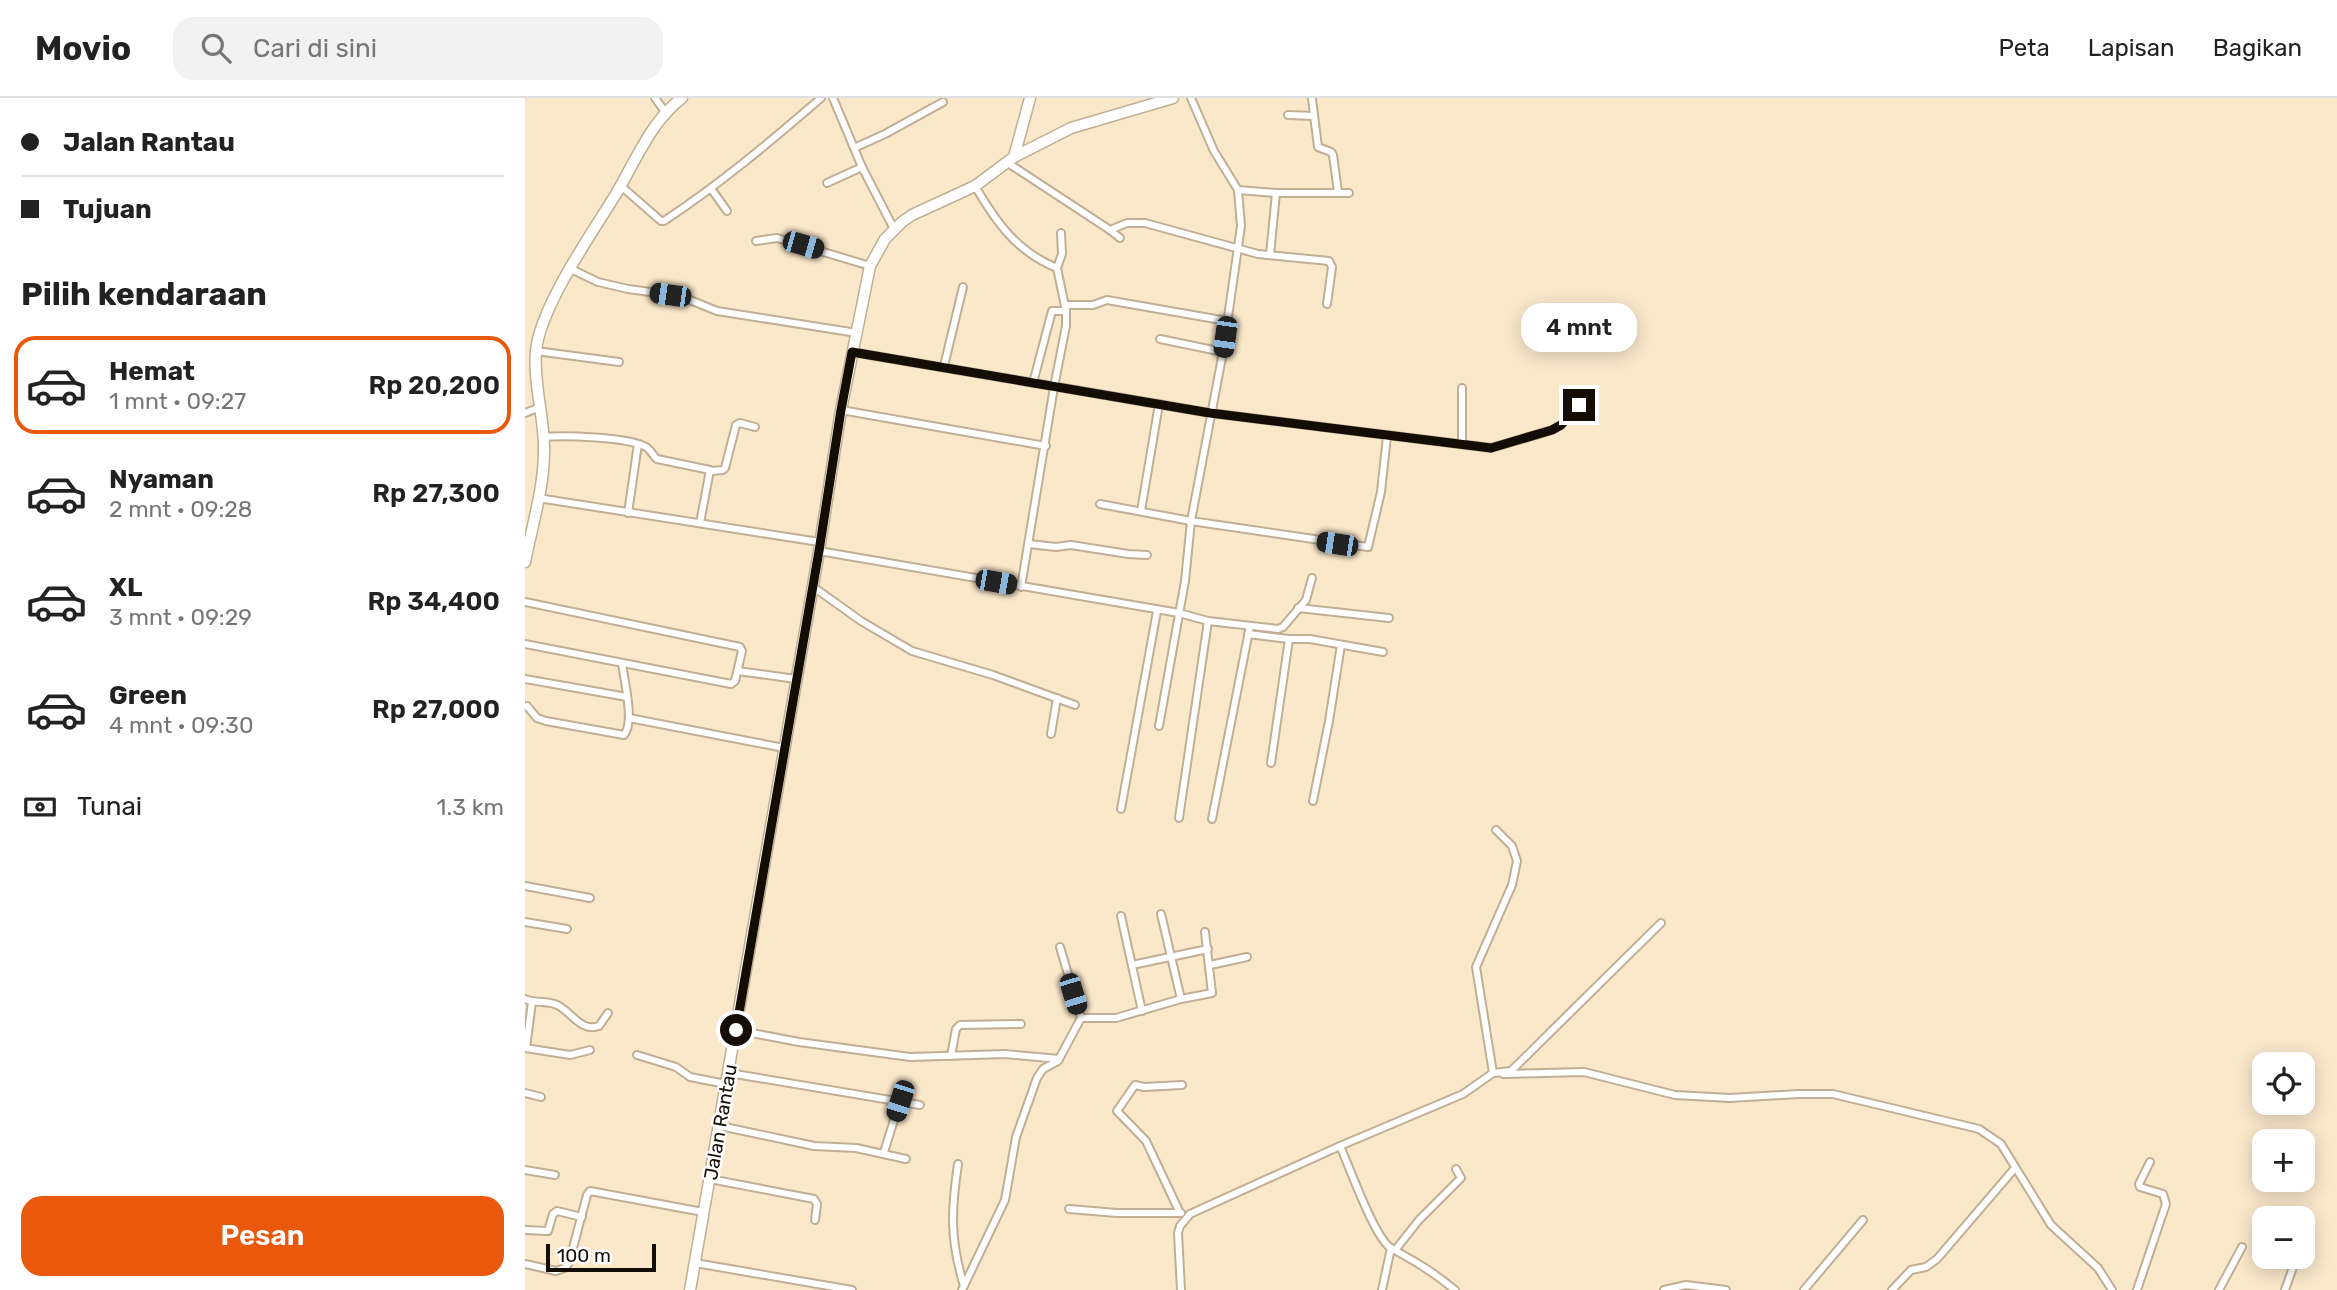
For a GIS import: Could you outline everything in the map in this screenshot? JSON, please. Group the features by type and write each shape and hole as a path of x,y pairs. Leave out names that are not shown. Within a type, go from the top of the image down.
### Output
{"main road":[{"path":"525,562 544,457 538,408 536,351 544,320 571,268 666,113 682,98"},
{"path":"1011,160 1030,98"},
{"path":"870,266 877,250 894,229 912,215 975,186 1011,160 1071,128 1173,98"},
{"name":"Jalan Rantau","path":"690,1290 841,410 870,266"}],"street":[{"path":"655,98 666,113"},
{"path":"621,186 663,222 712,190 821,98"},
{"path":"833,98 862,167 894,229"},
{"path":"1159,726 1189,555 1191,521 1223,352 1241,226 1238,190 1214,151 1191,98"},
{"path":"1312,99 1318,147 1333,155 1338,192"},
{"path":"854,148 943,102"},
{"path":"1288,115 1314,116"},
{"path":"1011,160 1120,238"},
{"path":"827,183 862,167"},
{"path":"975,186 1007,234 1031,256 1057,268"},
{"path":"712,190 727,211"},
{"path":"1238,190 1349,193"},
{"path":"1270,255 1276,193"},
{"path":"1109,230 1127,223 1145,223 1238,250 1331,262 1327,304"},
{"path":"1021,587 1054,387 1063,348 1066,308 1057,268 1062,254 1061,233"},
{"path":"756,241 777,238 870,266"},
{"path":"571,268 598,282 680,296 710,309 857,333"},
{"path":"944,366 963,287"},
{"path":"1033,383 1052,311 1093,305 1105,300 1227,321"},
{"path":"1160,339 1223,352"},
{"path":"536,351 618,362"},
{"path":"852,352 1210,413 1497,448 1552,430 1561,425 1579,405"},
{"path":"1462,388 1462,443"},
{"path":"1141,511 1159,405"},
{"path":"525,413 538,408"},
{"path":"841,410 1046,446"},
{"path":"543,437 561,435 638,444 649,448 657,459 686,463 711,471 724,469 736,425 740,423 755,427"},
{"path":"1100,504 1191,521 1368,547 1381,492 1387,436"},
{"path":"628,513 638,444"},
{"path":"700,523 711,471"},
{"path":"538,498 700,523 1021,587 1179,613 1208,621 1250,626 1280,629 1306,600 1312,578"},
{"path":"1029,544 1051,547 1071,545 1147,555"},
{"path":"812,586 860,621 912,651 993,675 1075,705"},
{"path":"525,602 740,647 742,651 735,681 731,684 525,644"},
{"path":"1297,608 1389,618"},
{"path":"1121,809 1157,611"},
{"path":"1179,818 1208,621"},
{"path":"1212,819 1250,626"},
{"path":"1248,634 1310,639 1383,652"},
{"path":"1271,763 1289,639"},
{"path":"1313,801 1341,645"},
{"path":"527,706 533,714 546,721 622,736 628,730 629,718 622,663"},
{"path":"738,671 796,679"},
{"path":"525,679 627,697"},
{"path":"1051,734 1058,698"},
{"path":"629,718 784,748"},
{"path":"1493,1073 1476,967 1512,885 1517,861 1512,846 1496,830"},
{"path":"525,886 590,898"},
{"path":"1161,914 1181,999"},
{"path":"1121,916 1142,1011"},
{"path":"525,922 567,929"},
{"path":"1503,1074 1511,1071 1661,923"},
{"path":"1080,1018 1116,1018 1212,993 1205,932"},
{"path":"963,1288 1005,1200 1016,1137 1038,1076 1043,1069 1059,1059 1080,1018 1059,947"},
{"path":"1132,965 1208,949"},
{"path":"1210,965 1247,957"},
{"path":"590,1050 570,1055 526,1048 529,1001 557,1005 574,1020 593,1028 599,1026 608,1013"},
{"path":"951,1056 956,1029 960,1025 1021,1024"},
{"path":"736,1030 799,1042 910,1057 1005,1054 1059,1059"},
{"path":"638,1055 676,1067 690,1077 726,1084"},
{"path":"1183,1221 1199,1208 1463,1094 1493,1073 1584,1072 1675,1095 1754,1098 1817,1094 1850,1097 1984,1131 2001,1144 2051,1225 2098,1268 2112,1290"},
{"path":"729,1073 920,1105"},
{"path":"1181,1290 1178,1233 1183,1214 1180,1213 1146,1141 1117,1111 1135,1085 1182,1085"},
{"path":"525,1093 541,1097"},
{"path":"884,1152 900,1101"},
{"path":"720,1126 814,1146 856,1148 906,1158"},
{"path":"1340,1146 1379,1236 1394,1249 1429,1268 1455,1290"},
{"path":"2137,1290 2166,1204 2163,1194 2140,1187 2150,1163"},
{"path":"958,1164 952,1216 955,1252 963,1288"},
{"path":"1892,1290 1911,1270 1929,1266 1937,1259 2015,1168"},
{"path":"1382,1290 1394,1249 1461,1178 1457,1169"},
{"path":"525,1170 555,1175"},
{"path":"710,1180 814,1199 817,1204 815,1220"},
{"path":"525,1264 555,1271 565,1268 587,1195 593,1191 703,1212"},
{"path":"1069,1209 1117,1213 1180,1213"},
{"path":"525,1230 548,1231 553,1214 557,1211 582,1217"},
{"path":"1804,1290 1863,1220"},
{"path":"2219,1290 2242,1247"},
{"path":"695,1263 852,1290"},
{"path":"2285,1290 2292,1269"},
{"path":"1664,1290 1686,1285 1726,1290"}],"route":[{"path":"736,1030 852,352 1210,413 1491,448 1552,430 1561,425 1579,405"}]}
